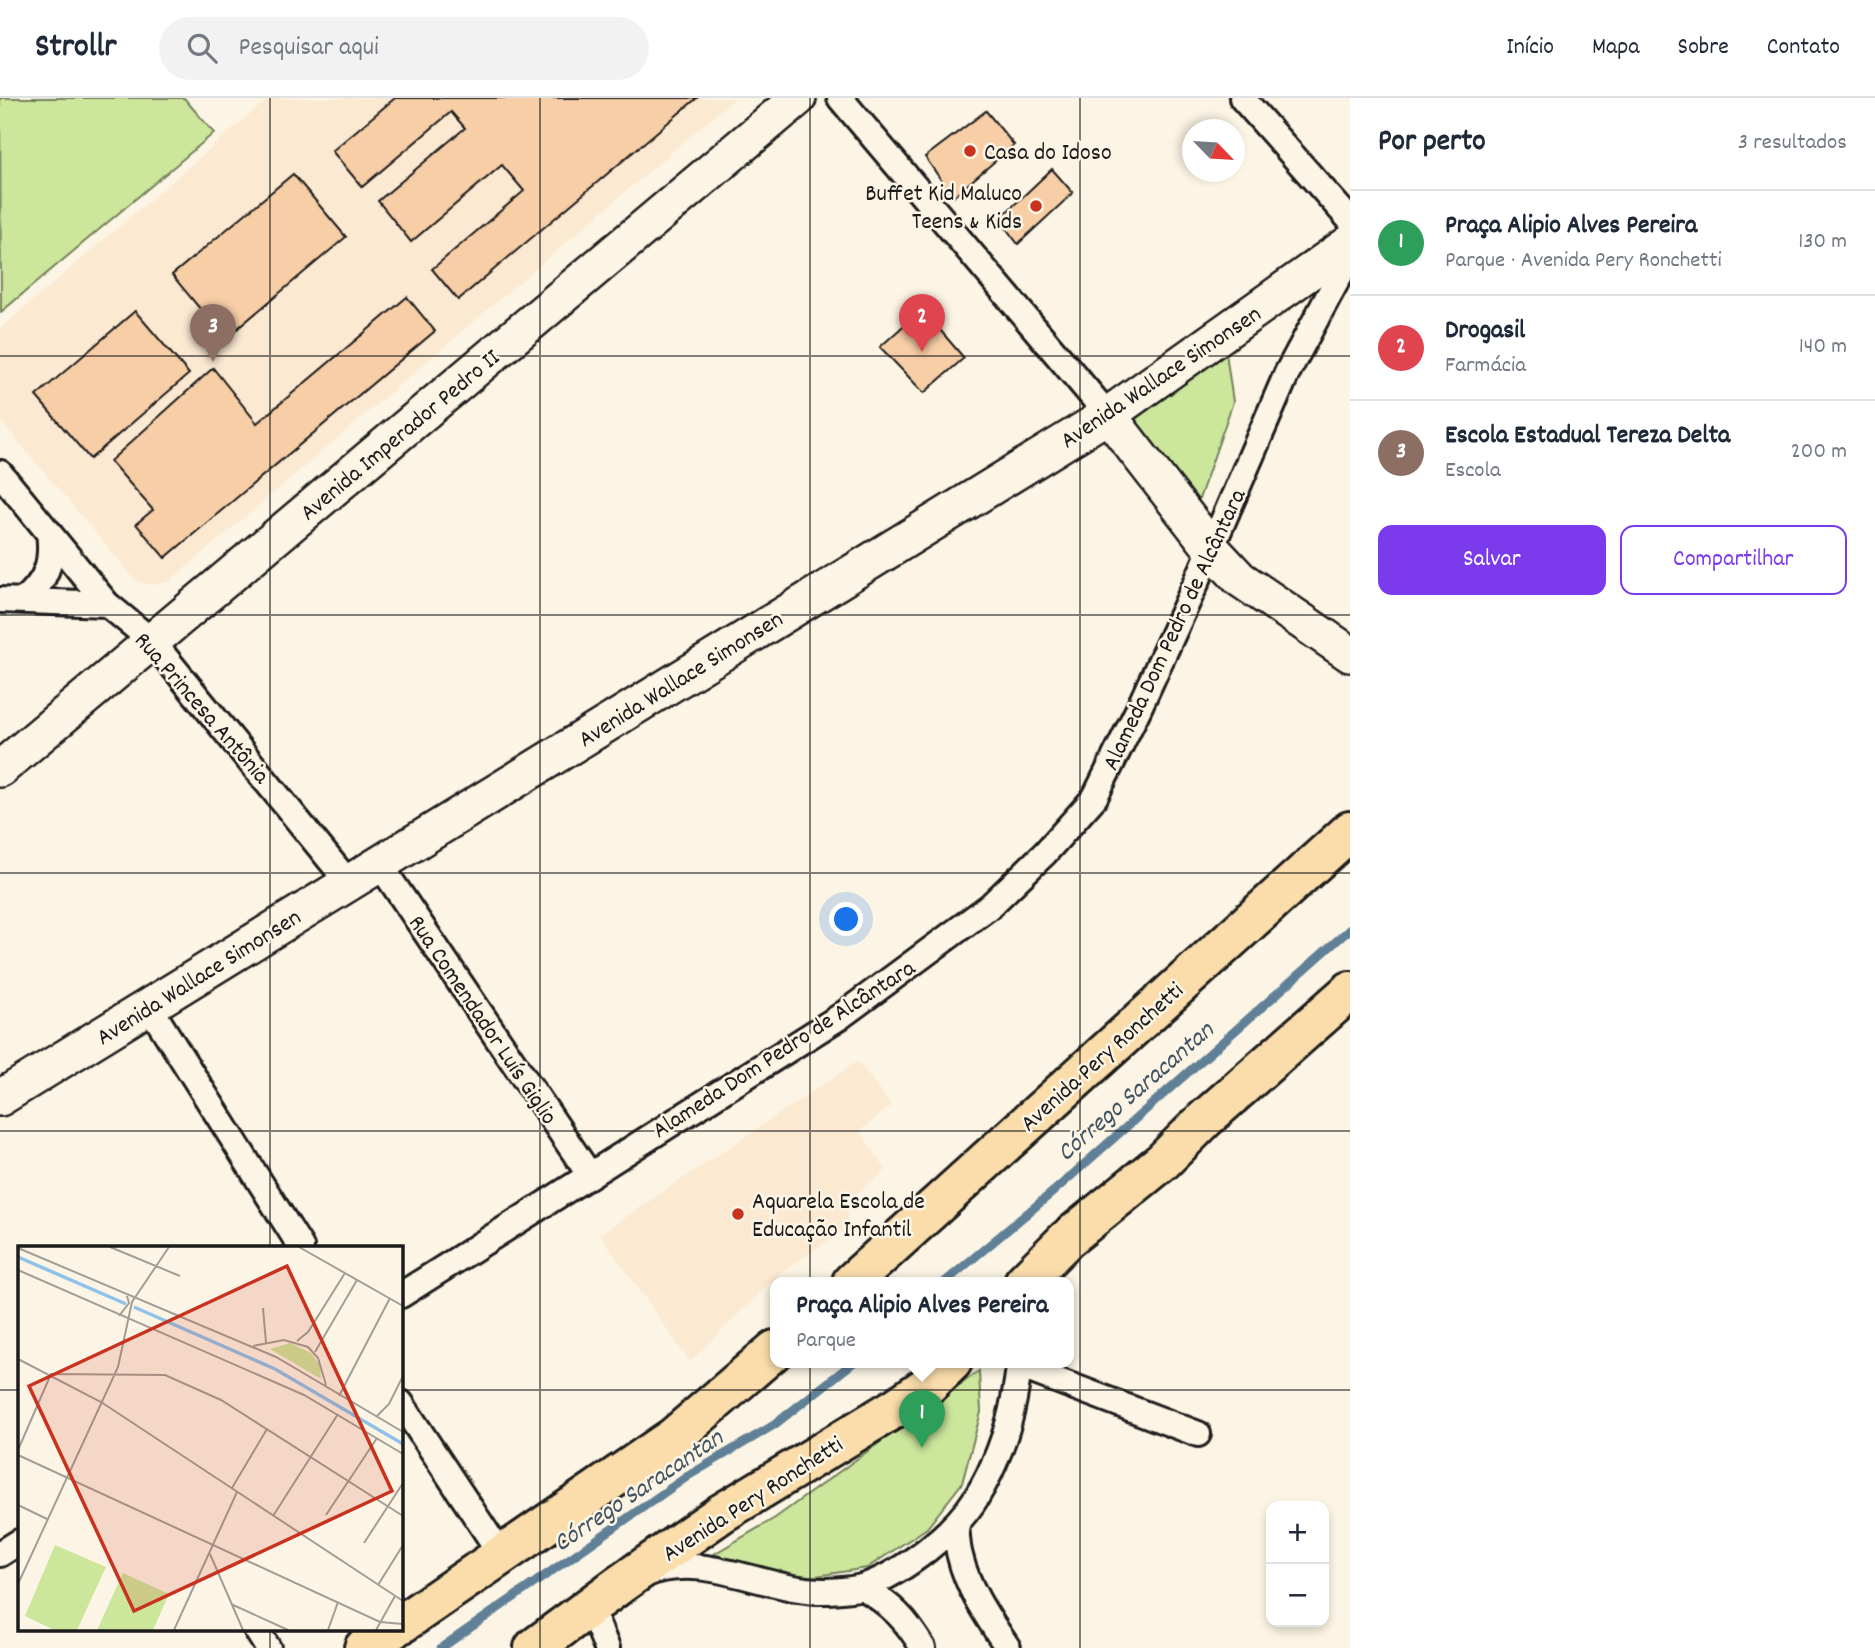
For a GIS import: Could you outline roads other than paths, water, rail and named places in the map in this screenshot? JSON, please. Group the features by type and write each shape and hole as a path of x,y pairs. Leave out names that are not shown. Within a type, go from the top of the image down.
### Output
{"main road":[{"name":"Avenida Pery Ronchetti","path":"858,1277 1350,831"},
{"path":"1029,1277 1067,1239 1163,1161 1205,1119 1350,990"},
{"path":"402,1623 674,1437 770,1354"},
{"name":"Avenida Pery Ronchetti","path":"534,1648 722,1513 895,1408 928,1385 946,1368"},
{"path":"365,1648 392,1630"}],"street":[{"name":"Avenida Imperador Pedro II","path":"0,769 798,98"},
{"path":"840,98 1108,415 1212,549 1240,579 1350,654"},
{"path":"1242,98 1350,220"},
{"name":"Avenida Wallace Simonsen","path":"0,1097 1108,415 1350,243"},
{"name":"Alameda Dom Pedro de Alcântara","path":"402,1294 841,1016 990,906 1045,853 1095,797 1212,549 1287,373 1350,256"},
{"name":"Rua Princesa Antônia","path":"0,473 107,604 152,641 348,882"},
{"path":"11,600 34,591 44,579 50,565 49,532"},
{"path":"11,600 107,604"},
{"name":"Rua Comendador Luís Giglio","path":"379,863 589,1174"},
{"path":"149,1006 300,1246"},
{"path":"1048,1277 1163,1161"},
{"name":"Avenida Pery Ronchetti","path":"605,1596 650,1572 670,1567 693,1566 793,1589 827,1591 863,1587 903,1567 956,1524 976,1498 1010,1418 1018,1368"},
{"path":"1029,1368 1198,1434"},
{"path":"402,1405 502,1556"},
{"path":"956,1524 960,1556 968,1579 978,1602 1008,1648"},
{"path":"0,1554 18,1543"},
{"path":"863,1587 890,1605 904,1619 923,1648"},
{"path":"605,1596 607,1648"},
{"path":"257,1630 268,1648"}],"waterway":[{"name":"Córrego Saracantan","path":"951,1277 1054,1191 1350,929"},
{"name":"Córrego Saracantan","path":"441,1648 688,1476 774,1425 846,1368"}],"place":[{"name":"Casa do Idoso","path":"970,151"},
{"name":"Buffet Kid Maluco Teens & Kids","path":"1036,206"},
{"name":"Drogasil","path":"922,352"},
{"name":"Escola Estadual Tereza Delta","path":"213,362"},
{"name":"Aquarela Escola de Educação Infantil","path":"738,1214"},
{"name":"Praça Alipio Alves Pereira","path":"922,1448"}]}
